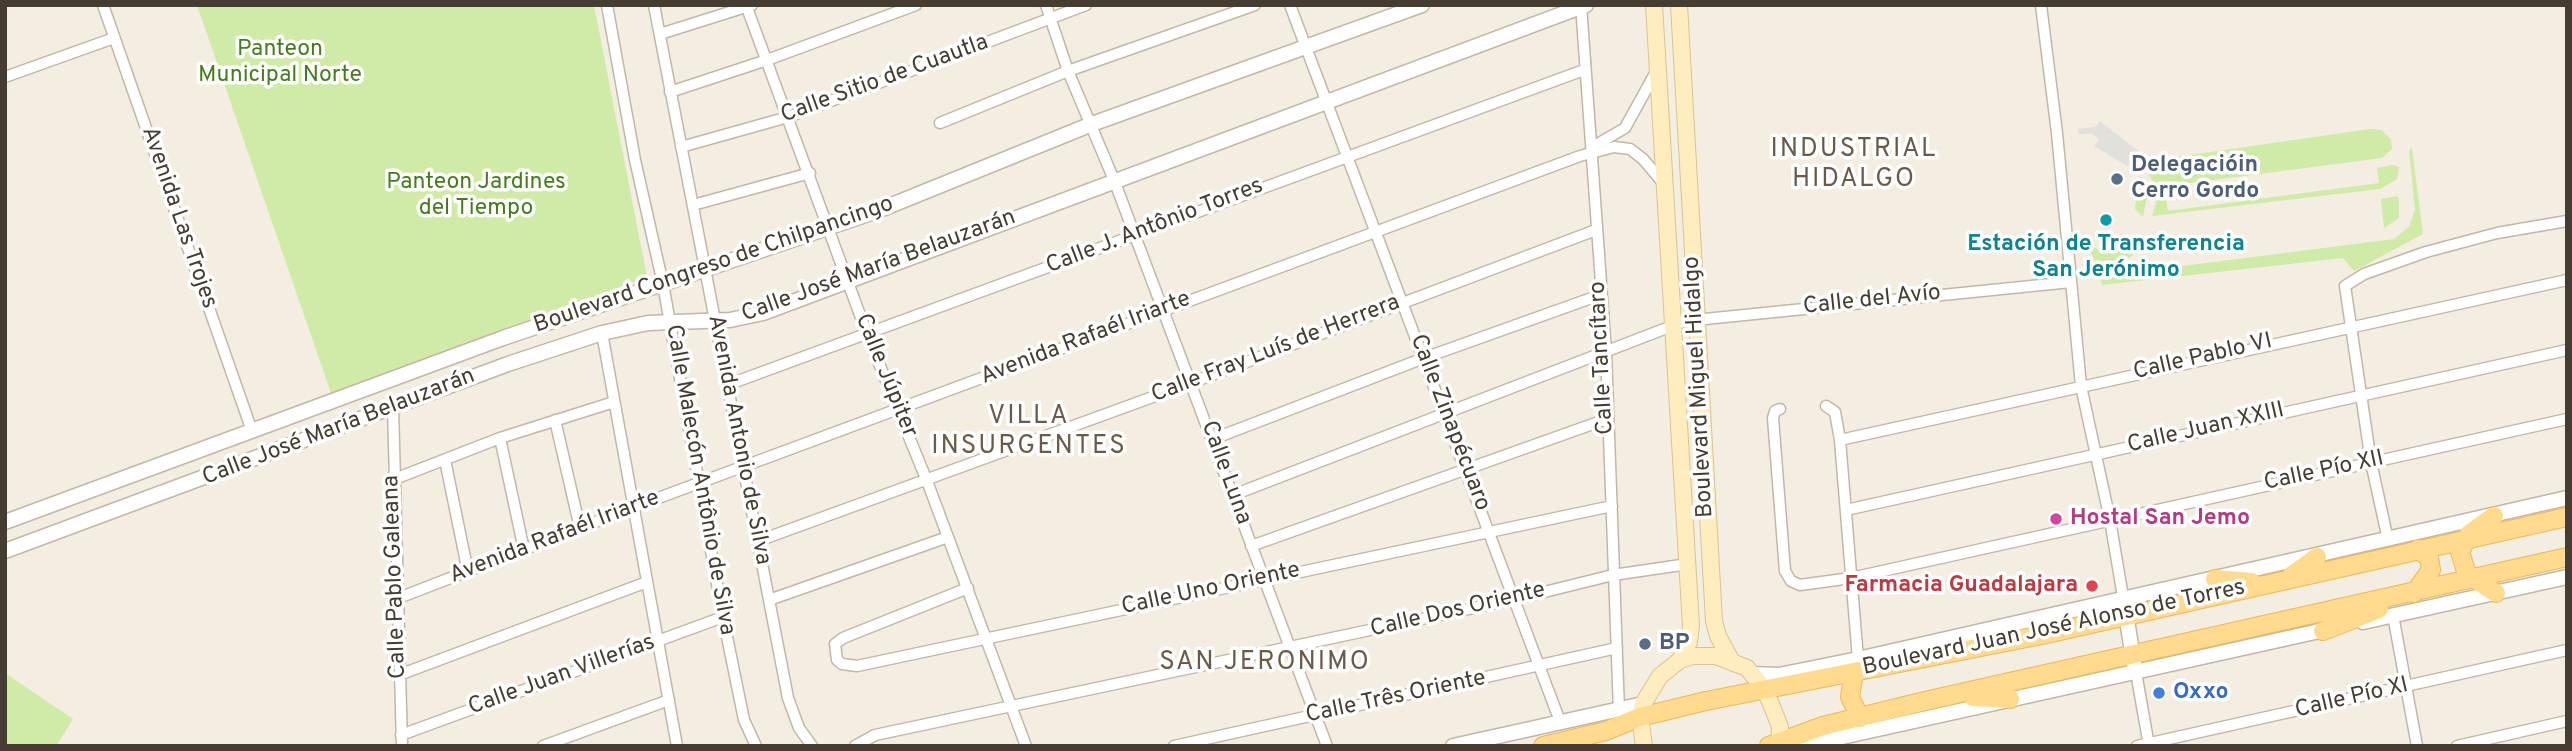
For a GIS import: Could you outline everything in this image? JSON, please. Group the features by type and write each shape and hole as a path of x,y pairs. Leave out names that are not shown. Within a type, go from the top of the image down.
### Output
{"main road":[{"name":"Boulevard Miguel Hidalgo","path":"1679,5 1714,621 1731,660"},
{"name":"Boulevard Miguel Hidalgo","path":"1641,710 1660,676 1680,660 1691,634 1674,324 1652,7"},
{"path":"2494,516 2465,539 2460,552 2462,566 2473,579 2496,593"},
{"name":"Boulevard Juan José Alonso de Torres","path":"1543,746 1605,731 1641,710 1765,690 1856,666 2126,616 2567,517"},
{"path":"2323,631 2417,591 2429,576 2431,565 2427,555 2418,549"},
{"path":"2288,579 2317,556"},
{"name":"Boulevard Juan José Alonso de Torres","path":"1776,744 1863,732 1952,695 2134,664 2417,591 2567,557"},
{"path":"2215,579 2270,583"},
{"path":"1680,660 1710,656 1731,660 1752,674 1765,690 1780,727 1776,744"},
{"path":"1806,670 1856,666 1850,697 1863,732"},
{"path":"1952,695 2010,699"},
{"path":"1641,710 1644,746"}],"street":[{"name":"Avenida Las Trojes","path":"103,5 252,431"},
{"name":"Calle Malecón Antônio de Silva","path":"607,5 635,160 663,284 701,483 723,617 744,720 756,746"},
{"name":"Avenida Antonio de Silva","path":"654,5 741,468 792,715 812,746"},
{"path":"670,92 767,60 916,5"},
{"name":"Calle Luna","path":"1046,5 1068,71 1114,180 1327,746"},
{"name":"Calle Sitio de Cuautla","path":"681,146 788,117 1086,5"},
{"path":"940,123 1068,71 1255,5"},
{"name":"Calle Zinapécuaro","path":"1290,5 1467,468 1561,724"},
{"name":"Boulevard Congreso de Chilpancingo","path":"5,522 503,338 829,228 1092,124 1422,5"},
{"path":"2041,5 2057,133 2081,386 2110,520 2145,745"},
{"path":"660,34 748,6"},
{"name":"Calle Júpiter","path":"748,6 867,334 927,481 1026,746"},
{"name":"Calle Tancítaro","path":"1583,6 1586,153 1596,230 1606,352 1606,419 1612,506 1619,711"},
{"name":"Calle José María Belauzarán","path":"5,551 508,364 602,334 669,321 751,317 1583,6"},
{"path":"5,77 114,38"},
{"name":"Avenida Rafaél Iriarte","path":"1586,153 1625,128 1658,68"},
{"name":"Calle J. Antônio Torres","path":"727,385 1584,70"},
{"name":"Avenida Rafaél Iriarte","path":"396,598 1586,153 1614,147 1630,149 1643,159 1664,184"},
{"path":"693,205 810,173"},
{"path":"2388,540 2371,462 2345,286 2364,274 2426,251 2497,233 2567,221"},
{"name":"Calle Fray Luís de Herrera","path":"758,541 927,481 1596,230"},
{"name":"Calle Pablo VI","path":"1840,440 2567,280"},
{"name":"Calle del Avío","path":"1233,495 1674,324 2071,282"},
{"path":"1213,439 1424,358 1600,295"},
{"path":"602,334 677,746"},
{"name":"Calle Juan XXIII","path":"1846,510 2567,350"},
{"path":"392,480 500,438 614,402"},
{"path":"1826,406 1835,412 1840,440 1856,666"},
{"name":"Calle Pablo Galeana","path":"393,407 392,480 401,741"},
{"name":"Calle Pío XII","path":"1780,408 1775,411 1773,418 1783,557 1785,571 1795,584 1851,578 2567,419"},
{"path":"1251,546 1606,419"},
{"path":"555,420 580,528"},
{"path":"500,438 524,550"},
{"path":"445,460 468,572"},
{"name":"Boulevard Juan José Alonso de Torres","path":"1856,666 2123,597 2215,579 2567,498"},
{"name":"Calle Uno Oriente","path":"968,589 843,638 835,644 835,654 842,664 850,666 1612,506"},
{"path":"769,600 948,537"},
{"name":"Calle Dos Oriente","path":"858,744 875,735 1291,648 1613,575 1688,564"},
{"name":"Boulevard Juan José Alonso de Torres","path":"1801,746 2010,699 2134,664 2323,631 2567,577"},
{"path":"399,675 647,582"},
{"path":"2393,615 2417,746"},
{"name":"Calle Juan Villerías","path":"401,741 723,617"},
{"name":"Calle Três Oriente","path":"1174,746 1617,648"},
{"name":"Calle Pío XI","path":"2145,745 2567,650"},
{"path":"1752,674 1776,675 1806,670"},
{"path":"543,746 669,700"},
{"name":"Boulevard Juan José Alonso de Torres","path":"1453,746 1619,711 1641,710"},
{"path":"2457,746 2567,721"}],"green space":[{"name":"Panteon Jardines del Tiempo","path":"197,5 594,5 647,277 332,396"},
{"path":"2370,129 2381,130 2391,139 2392,149 2382,158 2167,186 2154,183 2149,175 2151,163 2162,159"},
{"path":"2412,148 2423,234 2354,271 2343,258 2102,285 2101,280 2136,272 2394,239 2409,227 2415,210 2409,150"},
{"path":"2393,165 2399,167 2397,179 2380,189 2152,216 2156,202 2165,195 2168,211 2379,183 2377,168"},
{"path":"2139,176 2152,194 2146,201 2143,217 2135,209"},
{"path":"2397,196 2399,218 2384,228 2381,199"},
{"path":"2124,243 2135,251 2133,255 2116,266 2098,270 2091,253 2094,247 2102,252 2111,252 2112,245"},
{"path":"5,673 73,719 56,746 5,746"}],"shaded area":[{"path":"2100,121 2140,152 2129,167 2094,146 2099,139 2092,134 2079,134 2078,129 2095,127"}],"place":[{"name":"Delegacióin Cerro Gordo","path":"2117,179"},
{"name":"Estación de Transferencia San Jerónimo","path":"2106,220"},
{"name":"Hostal San Jemo","path":"2056,519"},
{"name":"Farmacia Guadalajara","path":"2092,586"},
{"name":"BP","path":"1645,644"},
{"name":"Oxxo","path":"2159,693"}],"district":[{"name":"INDUSTRIAL HIDALGO","path":"1854,166"},
{"name":"VILLA INSURGENTES","path":"1029,433"},
{"name":"SAN JERONIMO","path":"1265,664"}],"park label":[{"name":"Panteon Municipal Norte","path":"280,63"}]}
